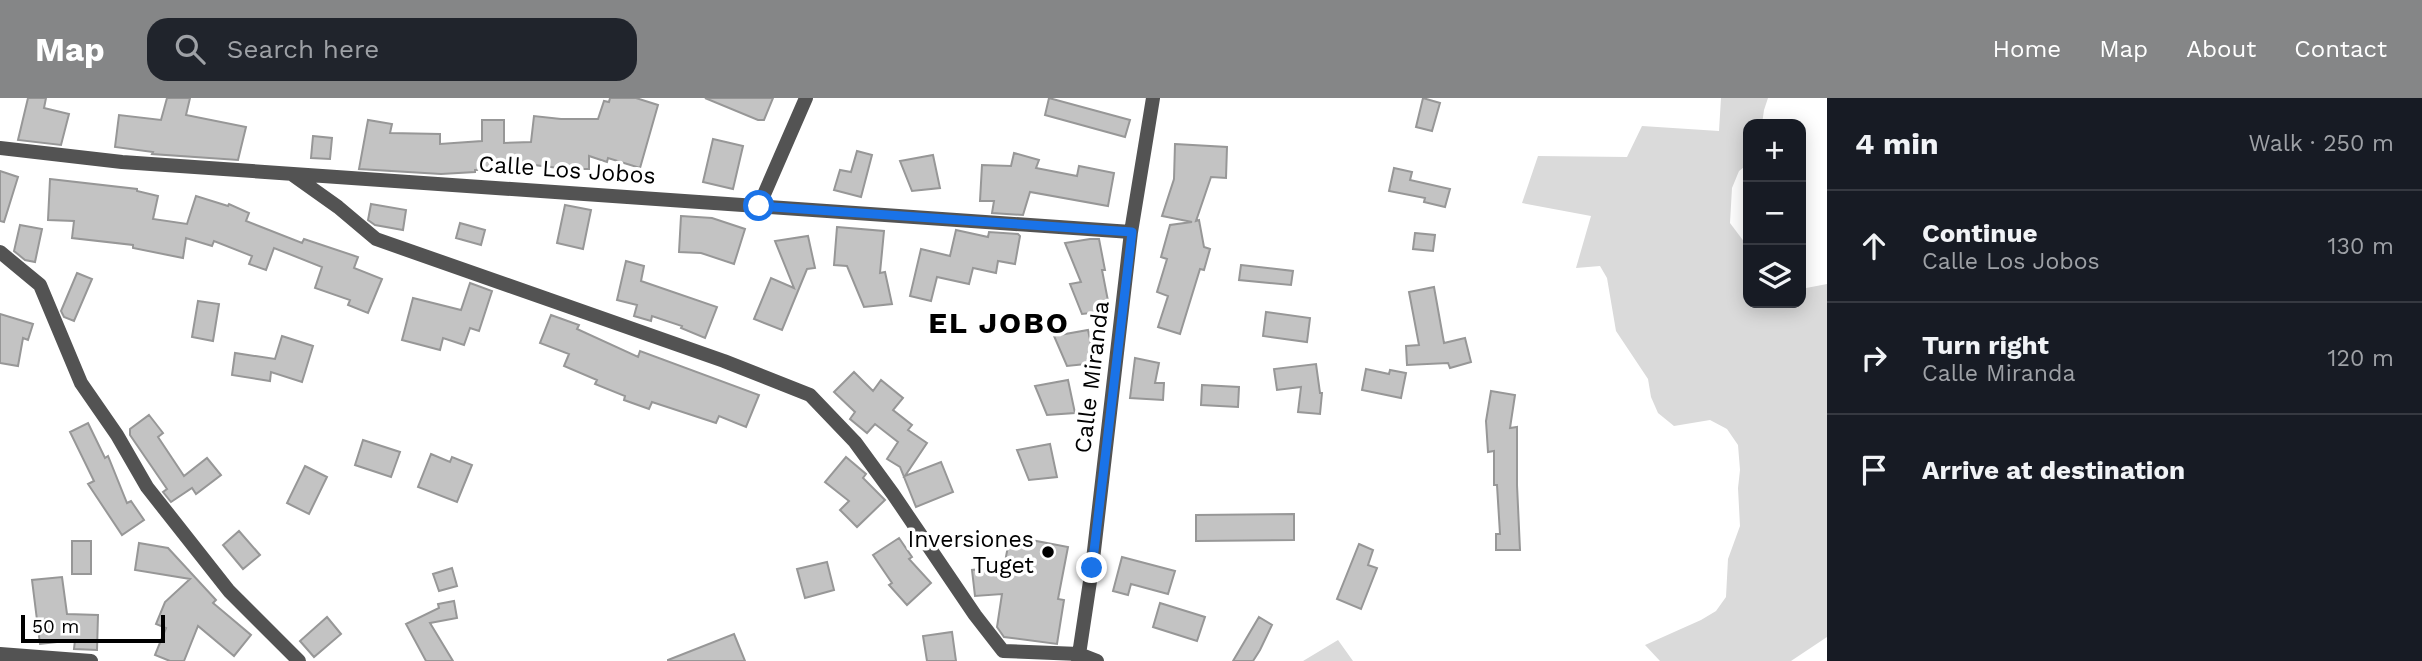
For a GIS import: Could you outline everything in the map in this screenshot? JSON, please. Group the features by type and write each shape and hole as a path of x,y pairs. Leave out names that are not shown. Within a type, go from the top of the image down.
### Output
{"street":[{"path":"759,206 806,98"},
{"name":"Calle Miranda","path":"1079,657 1132,232 1153,98"},
{"name":"Calle Los Jobos","path":"0,148 122,162 1132,232"},
{"path":"292,174 376,239 724,361 810,395 855,442 1003,651 1097,661"},
{"path":"0,252 40,285 81,383 117,435 147,487 229,591 299,661"},
{"path":"0,654 91,661"}],"shaded area":[{"path":"1721,98 1768,98 1763,119 1743,119 1743,168 1732,188 1730,223 1743,240 1743,308 1806,308 1806,288 1827,284 1827,637 1791,661 1660,661 1645,645 1701,620 1716,611 1726,597 1728,559 1740,526 1738,445 1727,429 1710,420 1674,426 1658,413 1651,397 1648,379 1616,331 1607,278 1600,266 1576,268 1591,216 1522,203 1538,156 1627,157 1642,126 1719,131"},
{"path":"1338,640 1353,661 1303,661"}],"building":[{"path":"28,98 46,98 44,108 69,114 61,145 18,140"},
{"path":"167,98 190,98 186,115 246,127 238,160 152,154 153,152 115,147 119,115 161,120"},
{"path":"610,98 636,98 658,105 640,168 608,158 607,162 589,156 589,169 517,163 518,169 441,174 359,169 368,120 392,124 390,133 440,134 440,144 482,141 482,120 504,120 504,143 531,142 534,116 598,119 604,101 609,102"},
{"path":"705,98 773,98 764,120 758,120"},
{"path":"1049,98 1130,120 1125,137 1045,115"},
{"path":"1423,98 1440,103 1432,131 1416,127"},
{"path":"313,136 332,138 330,159 311,158"},
{"path":"713,139 743,146 733,189 703,182"},
{"path":"1175,144 1227,147 1226,178 1211,177 1196,221 1199,220 1204,247 1210,249 1204,270 1200,269 1180,334 1158,327 1168,296 1157,292 1167,259 1161,257 1170,225 1192,222 1162,216 1174,179"},
{"path":"857,151 872,155 861,197 834,190 840,170 851,172"},
{"path":"1014,153 1039,160 1036,168 1077,176 1079,166 1114,173 1108,206 1030,192 1023,215 992,213 994,201 980,201 982,165 1011,166"},
{"path":"933,155 940,188 912,191 900,161"},
{"path":"1394,168 1412,172 1410,180 1450,189 1445,207 1424,202 1425,198 1389,191"},
{"path":"0,171 18,177 4,222 0,221"},
{"path":"50,179 137,189 158,196 153,219 187,224 196,196 228,206 229,204 249,213 246,221 302,243 304,239 358,257 354,268 382,279 368,313 348,305 350,300 315,288 322,267 274,248 266,270 249,264 252,256 214,241 212,246 186,238 183,258 133,248 133,245 72,238 74,221 48,220"},
{"path":"371,204 406,210 403,230 375,225 368,220"},
{"path":"565,205 591,210 583,249 557,243"},
{"path":"681,216 712,218 745,229 734,264 701,253 679,252"},
{"path":"460,223 485,230 481,245 456,238"},
{"path":"20,225 42,229 35,262 25,260 14,251"},
{"path":"837,227 884,231 880,273 885,272 892,304 864,307 847,266 834,265"},
{"path":"956,230 988,237 989,232 1018,234 1020,236 1015,264 998,261 996,273 973,268 969,284 937,277 931,301 910,296 921,249 950,256"},
{"path":"1415,233 1435,235 1433,251 1413,249"},
{"path":"808,236 815,268 807,269 782,330 754,319 771,278 794,288 775,241"},
{"path":"1099,239 1110,311 1082,314 1070,284 1081,282 1065,243"},
{"path":"626,261 644,266 641,281 717,307 705,338 681,328 682,326 652,316 651,321 634,316 637,305 617,300"},
{"path":"1241,265 1293,271 1291,285 1239,280"},
{"path":"77,273 92,279 74,321 64,317 61,311"},
{"path":"470,283 492,291 479,331 470,328 464,345 443,338 440,350 402,340 413,298 461,310"},
{"path":"1434,287 1444,343 1465,338 1471,362 1450,368 1448,363 1407,365 1406,346 1419,345 1409,292"},
{"path":"198,301 219,304 213,341 192,337"},
{"path":"1266,312 1310,318 1307,342 1263,336"},
{"path":"0,314 33,324 28,340 23,338 18,366 0,363"},
{"path":"551,315 579,325 577,329 638,357 640,351 759,395 746,427 719,416 716,423 652,402 649,409 624,400 625,396 595,384 597,380 564,366 569,354 540,343"},
{"path":"1088,330 1095,363 1067,366 1054,336"},
{"path":"282,336 313,346 302,382 271,372 270,381 232,375 235,353 275,359"},
{"path":"1135,358 1159,363 1155,383 1164,383 1163,400 1130,398"},
{"path":"1316,364 1322,393 1320,414 1298,412 1301,387 1277,390 1274,369"},
{"path":"1366,369 1389,374 1390,370 1406,373 1401,398 1362,390"},
{"path":"854,372 873,391 881,380 903,398 893,410 912,425 908,430 927,443 905,476 941,462 953,492 916,507 900,467 887,459 898,442 875,424 867,433 850,419 855,412 834,392"},
{"path":"1068,380 1075,413 1047,415 1035,386"},
{"path":"1202,385 1239,387 1238,407 1201,405"},
{"path":"1491,391 1515,395 1510,428 1517,427 1520,550 1496,550 1496,534 1500,534 1497,485 1494,485 1494,451 1488,452 1486,421"},
{"path":"149,415 163,433 158,437 184,476 207,458 221,475 196,494 192,488 171,502 163,492 167,489 130,435 130,429"},
{"path":"88,423 105,458 108,456 127,503 131,501 144,520 122,535 88,484 94,481 70,432"},
{"path":"363,440 400,452 391,477 355,465"},
{"path":"1050,444 1057,477 1029,480 1017,450"},
{"path":"431,454 450,462 452,457 472,465 457,502 418,487"},
{"path":"846,457 866,474 863,478 885,500 857,527 840,510 849,501 825,482"},
{"path":"305,466 327,477 309,514 287,503"},
{"path":"1294,514 1294,540 1196,541 1196,515"},
{"path":"239,531 260,555 243,569 223,545"},
{"path":"1010,536 1068,547 1058,599 1064,600 1057,644 1004,637 997,627 1002,594 975,596 972,570 1004,567"},
{"path":"899,538 912,557 909,559 931,583 907,605 889,585 892,583 873,555"},
{"path":"72,541 91,541 91,574 72,574"},
{"path":"139,543 168,548 216,600 213,603 251,635 234,656 198,626 184,661 170,661 155,655 166,628 156,624 165,602 190,579 135,570"},
{"path":"1359,544 1373,550 1368,565 1377,568 1361,609 1337,599"},
{"path":"1122,557 1175,571 1168,594 1131,584 1128,595 1113,591"},
{"path":"827,562 834,590 805,598 797,569"},
{"path":"452,568 457,586 439,591 433,574"},
{"path":"62,577 67,614 98,615 97,650 74,649 75,640 40,644 32,580"},
{"path":"454,601 457,618 430,623 453,661 426,661 406,624 439,608 438,604"},
{"path":"1160,603 1205,617 1197,641 1153,627"},
{"path":"327,617 341,634 314,657 300,641"},
{"path":"1259,617 1272,625 1260,650 1253,661 1233,661"},
{"path":"952,632 956,661 927,661 923,636"},
{"path":"734,634 745,661 668,661 668,660"}],"place":[{"name":"Inversiones Tuget","path":"1048,552"}],"district":[{"name":"EL JOBO","path":"999,322"}],"route":[{"path":"759,206 1132,232 1092,568"}]}
